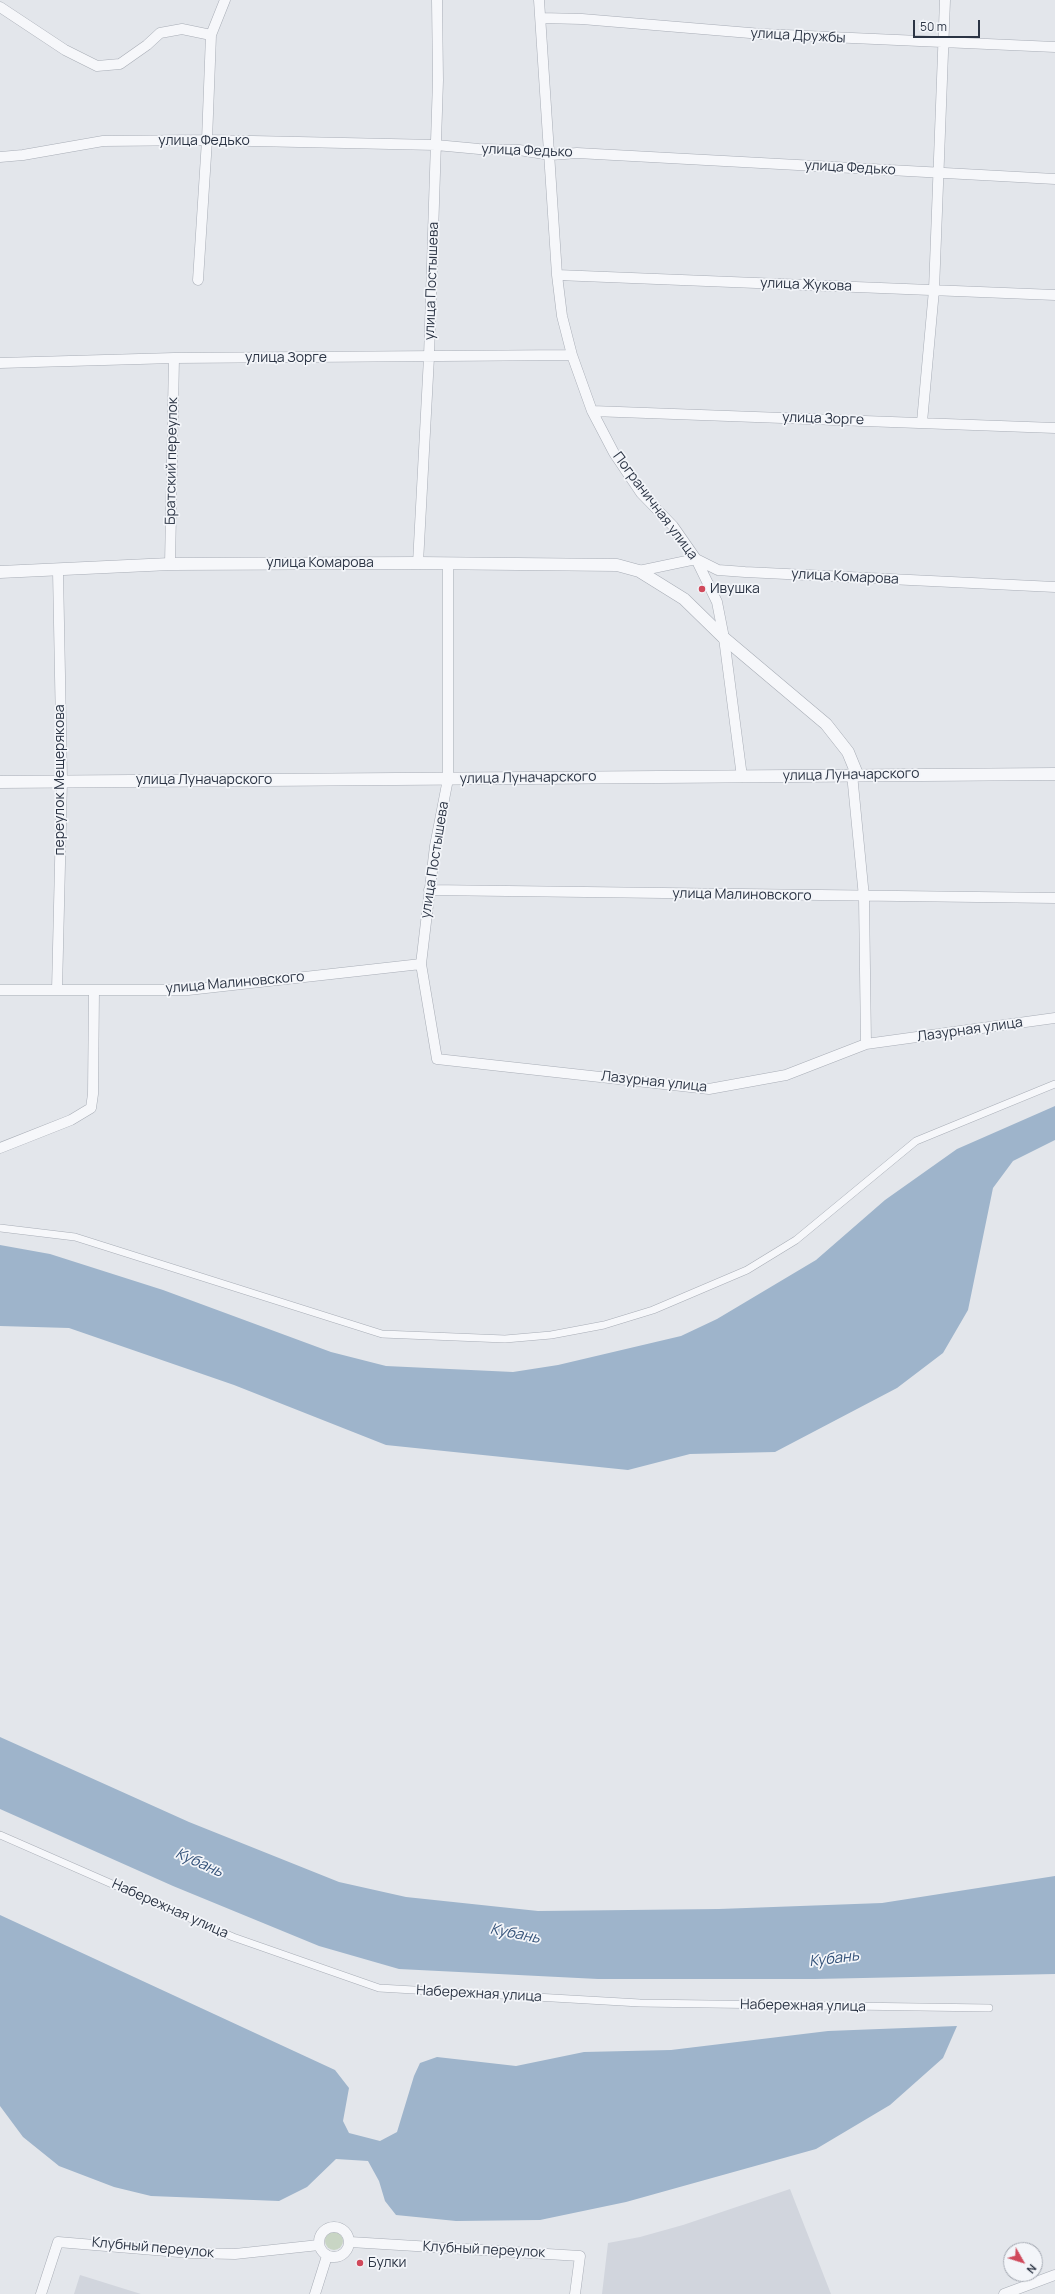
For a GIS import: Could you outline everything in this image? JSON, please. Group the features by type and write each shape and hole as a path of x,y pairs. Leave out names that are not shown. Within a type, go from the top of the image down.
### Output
{"street":[{"path":"198,280 207,140 211,35 225,0"},
{"name":"улица Постышева","path":"418,563 429,357 436,145 437,0"},
{"name":"Пограничная улица","path":"539,0 557,275 562,316 572,355 592,411 614,453 641,493 673,526 696,559 717,602 724,638 742,777"},
{"path":"922,422 934,290 945,43 945,0"},
{"path":"0,7 65,50 97,66 120,64 147,46 160,33 182,29 211,35"},
{"name":"улица Дружбы","path":"541,18 582,19 762,34 1055,47"},
{"name":"улица Федько","path":"0,157 23,155 103,141 207,140 436,145 478,149 519,150 550,155 577,153 1055,179"},
{"name":"улица Жукова","path":"557,275 1055,295"},
{"name":"улица Зорге","path":"0,363 174,358 572,355"},
{"name":"Братский переулок","path":"170,564 174,358"},
{"name":"улица Зорге","path":"592,411 1055,428"},
{"name":"улица Комарова","path":"639,571 696,559 718,570 1055,587"},
{"name":"улица Комарова","path":"0,572 58,571 170,564 418,563 617,565 639,571 684,599 724,638 826,724 848,752 855,774"},
{"name":"улица Постышева","path":"437,1059 421,964 429,890 448,779 448,564"},
{"name":"переулок Мещерякова","path":"57,990 62,780 58,571"},
{"path":"855,774 864,897 866,1044"},
{"name":"улица Луначарского","path":"0,782 62,780 448,779 742,777 855,774 1055,774"},
{"name":"улица Малиновского","path":"429,890 864,897 1055,898"},
{"name":"улица Малиновского","path":"0,990 188,990 421,964"},
{"path":"0,1148 71,1120 91,1108 93,1094 94,990"},
{"name":"Лазурная улица","path":"437,1059 709,1089 786,1075 866,1044 1055,1018"},
{"path":"0,1228 75,1237 382,1334 505,1339 551,1335 604,1325 653,1310 747,1270 796,1240 916,1141 1055,1084"},
{"name":"Набережная улица","path":"0,1834 232,1937 379,1988 640,2003 989,2008"},
{"path":"332,2226 345,2230 350,2242 347,2250 342,2255 334,2257 327,2256 319,2245 321,2232 332,2226"},
{"name":"Клубный переулок","path":"41,2294 58,2242 191,2253 235,2254 319,2245"},
{"name":"Клубный переулок","path":"350,2242 580,2256 575,2294"},
{"path":"315,2294 327,2256"},
{"path":"1004,2294 1055,2275"}],"shaded area":[{"path":"790,2189 831,2294 602,2294 608,2243 640,2237 683,2225"},
{"path":"80,2275 141,2294 74,2294"}],"green space":[{"path":"334,2232 340,2235 343,2241 340,2247 334,2250 328,2247 325,2241 328,2235"}],"water":[{"path":"1055,1106 1055,1140 1013,1161 993,1188 968,1310 943,1353 897,1388 775,1452 690,1454 628,1470 386,1445 234,1385 69,1328 0,1326 0,1245 50,1254 163,1290 331,1352 386,1366 513,1372 558,1365 681,1336 717,1319 816,1260 885,1200 957,1149"},
{"name":"Кубань","path":"0,1737 189,1822 339,1882 406,1897 538,1911 719,1909 882,1903 1055,1876 1055,1974 815,1979 598,1979 399,1969 319,1946 173,1886 0,1809"},
{"path":"0,1915 335,2070 349,2088 343,2121 349,2133 380,2141 397,2132 414,2076 420,2063 437,2057 516,2066 584,2052 671,2050 828,2031 957,2026 943,2058 890,2105 816,2149 626,2202 540,2220 456,2221 396,2215 385,2201 379,2181 368,2161 336,2159 307,2187 279,2201 151,2196 114,2187 59,2166 23,2137 0,2106"}],"place":[{"name":"Ивушка","path":"702,589"},
{"name":"Булки","path":"360,2263"}]}
